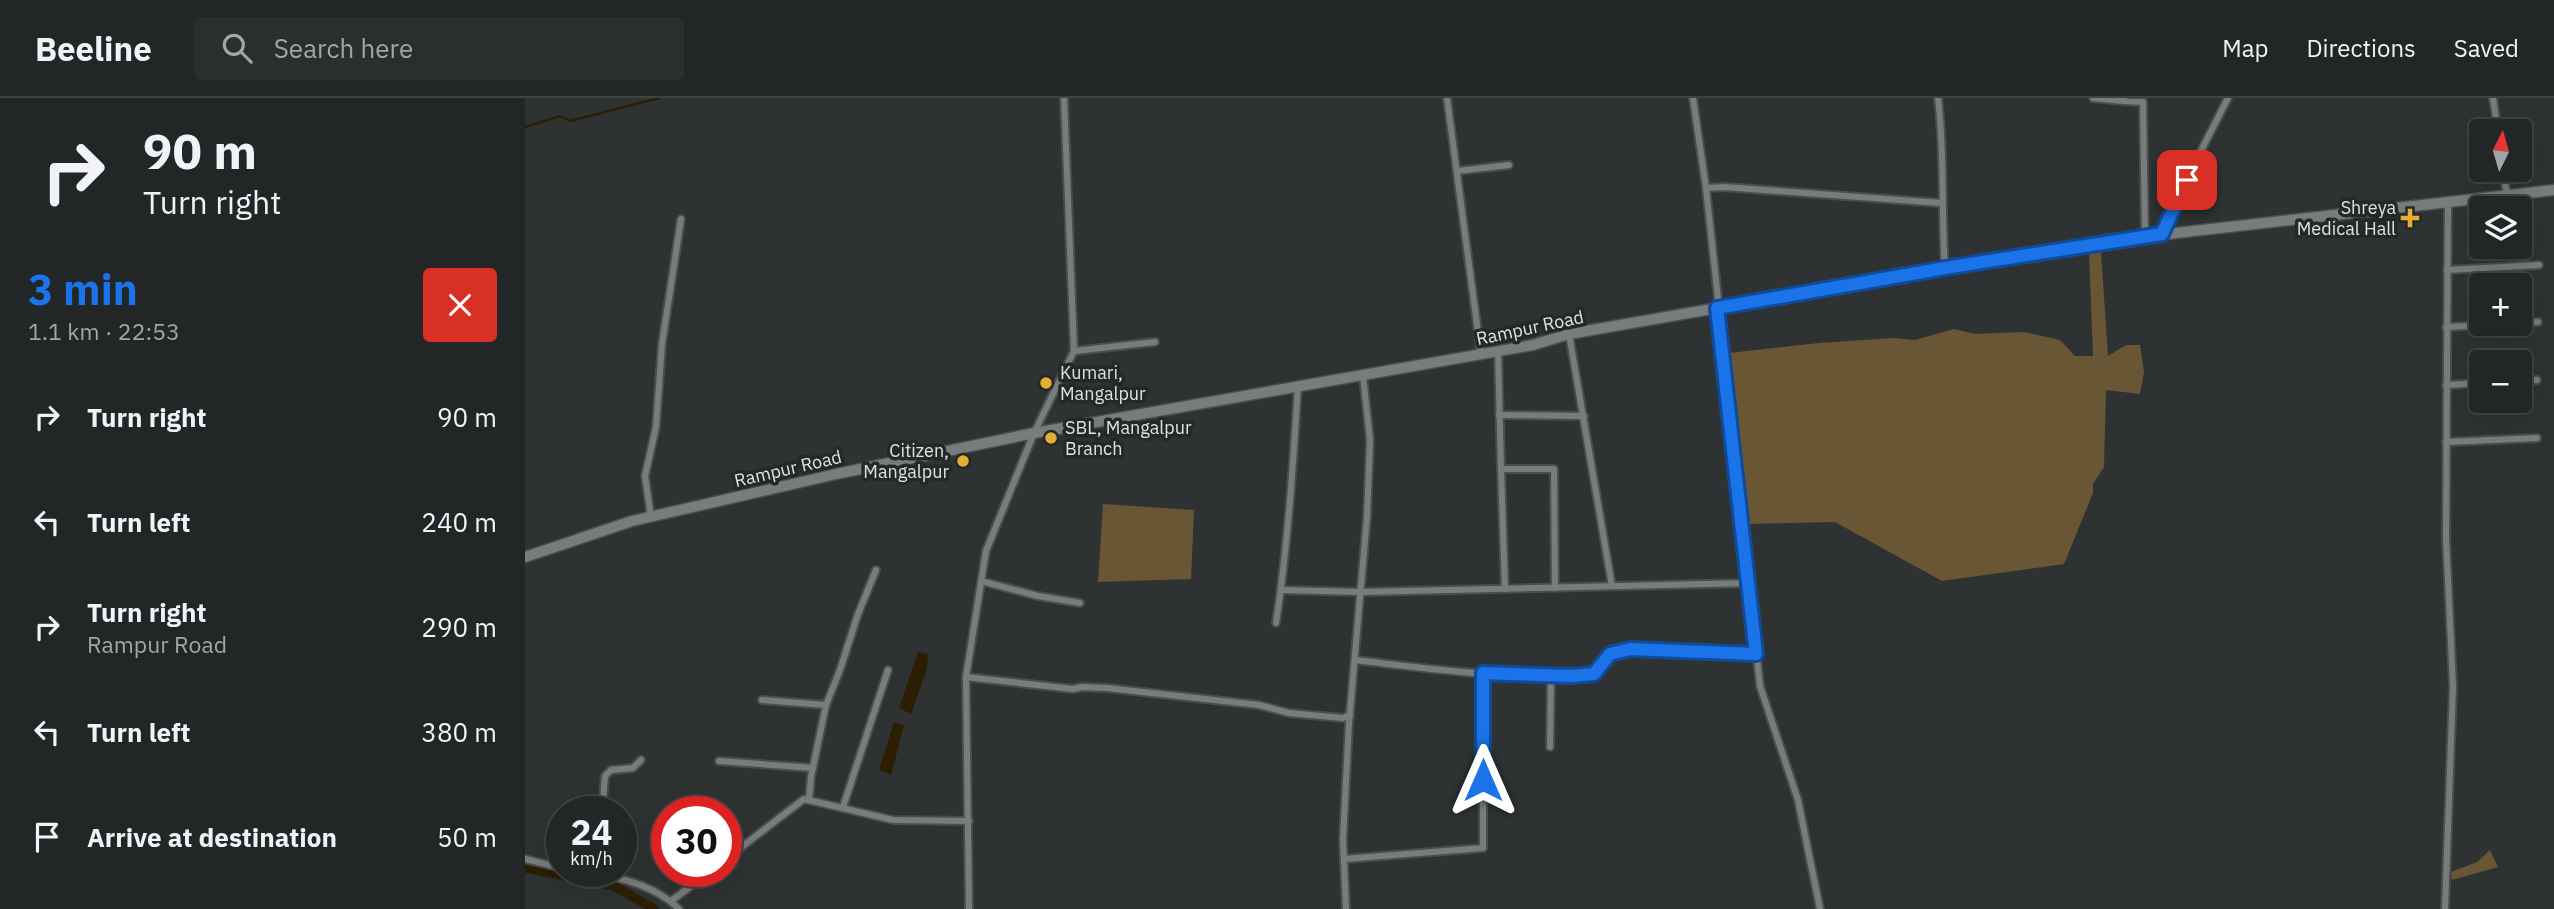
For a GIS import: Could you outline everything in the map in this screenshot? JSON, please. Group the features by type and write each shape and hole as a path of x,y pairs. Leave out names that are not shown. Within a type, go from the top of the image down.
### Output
{"main road":[{"name":"Rampur Road","path":"525,557 651,517 836,474 1034,433 1481,355 1533,345 1569,334 2145,236 2554,190"}],"street":[{"path":"969,909 966,677 986,551 1034,433 1074,352 1064,98"},
{"path":"1447,98 1481,355"},
{"path":"1693,98 1706,187 1760,686 1798,800 1820,909"},
{"path":"1938,98 1945,268"},
{"path":"2093,98 2143,102 2145,236"},
{"path":"2162,234 2178,196 2228,98"},
{"path":"2493,98 2496,119"},
{"path":"1457,171 1509,165"},
{"path":"2505,182 2507,195"},
{"path":"1706,187 1941,203"},
{"path":"2445,909 2453,686 2446,538 2448,201"},
{"path":"651,517 645,476 656,427 662,344 681,219"},
{"path":"2447,270 2539,265"},
{"path":"2532,322 2538,322"},
{"path":"2447,327 2469,326"},
{"path":"1569,334 1612,586"},
{"path":"1074,352 1155,342"},
{"path":"1498,351 1505,589"},
{"path":"1346,909 1344,859 1350,715 1367,517 1370,440 1363,376"},
{"path":"2532,380 2537,380"},
{"path":"2446,384 2469,383"},
{"path":"1276,623 1291,499 1298,386"},
{"path":"1499,415 1584,416"},
{"path":"2446,442 2537,438"},
{"path":"1501,469 1554,469 1555,588"},
{"path":"809,800 826,705 876,570"},
{"path":"981,581 1038,596 1080,603"},
{"path":"1282,590 1361,592 1749,583"},
{"path":"1355,660 1483,673 1551,675 1594,674 1610,654 1616,651 1756,654"},
{"path":"843,807 888,670"},
{"path":"1344,859 1483,848 1483,673"},
{"path":"1551,675 1551,747"},
{"path":"966,677 1047,687 1107,688 1259,705 1289,713 1343,718 1350,715"},
{"path":"762,699 826,705"},
{"path":"603,796 605,776 611,770 633,768 641,760"},
{"path":"719,761 813,768"},
{"path":"742,847 804,799 893,820 969,821"},
{"path":"525,859 546,864"},
{"path":"637,885 671,901 679,909"},
{"path":"671,901 690,887"}],"shaded area":[{"path":"2089,252 2101,252 2108,356 2126,345 2140,345 2144,372 2140,394 2106,390 2104,467 2093,484 2093,493 2064,564 1942,581 1835,522 1747,524 1729,353 1819,343 1894,338 1915,340 1954,329 1975,334 2024,332 2060,340 2075,356 2093,356"},
{"path":"1103,504 1194,510 1191,579 1098,582"},
{"path":"918,652 928,654 927,669 911,714 899,708"},
{"path":"894,722 904,725 891,775 879,770"},
{"path":"2490,850 2498,867 2452,880 2451,872 2477,862"}],"waterway":[{"path":"525,127 560,116 570,121 659,98"},
{"path":"525,868 614,886 654,909"}],"place":[{"name":"Shreya Medical Hall","path":"2410,218"},
{"name":"Kumari, Mangalpur","path":"1046,383"},
{"name":"SBL, Mangalpur Branch","path":"1051,438"},
{"name":"Citizen, Mangalpur","path":"963,461"}],"route":[{"path":"1483,780 1483,673 1571,676 1594,674 1610,654 1630,649 1756,654 1717,308 2162,234 2187,180"}]}
